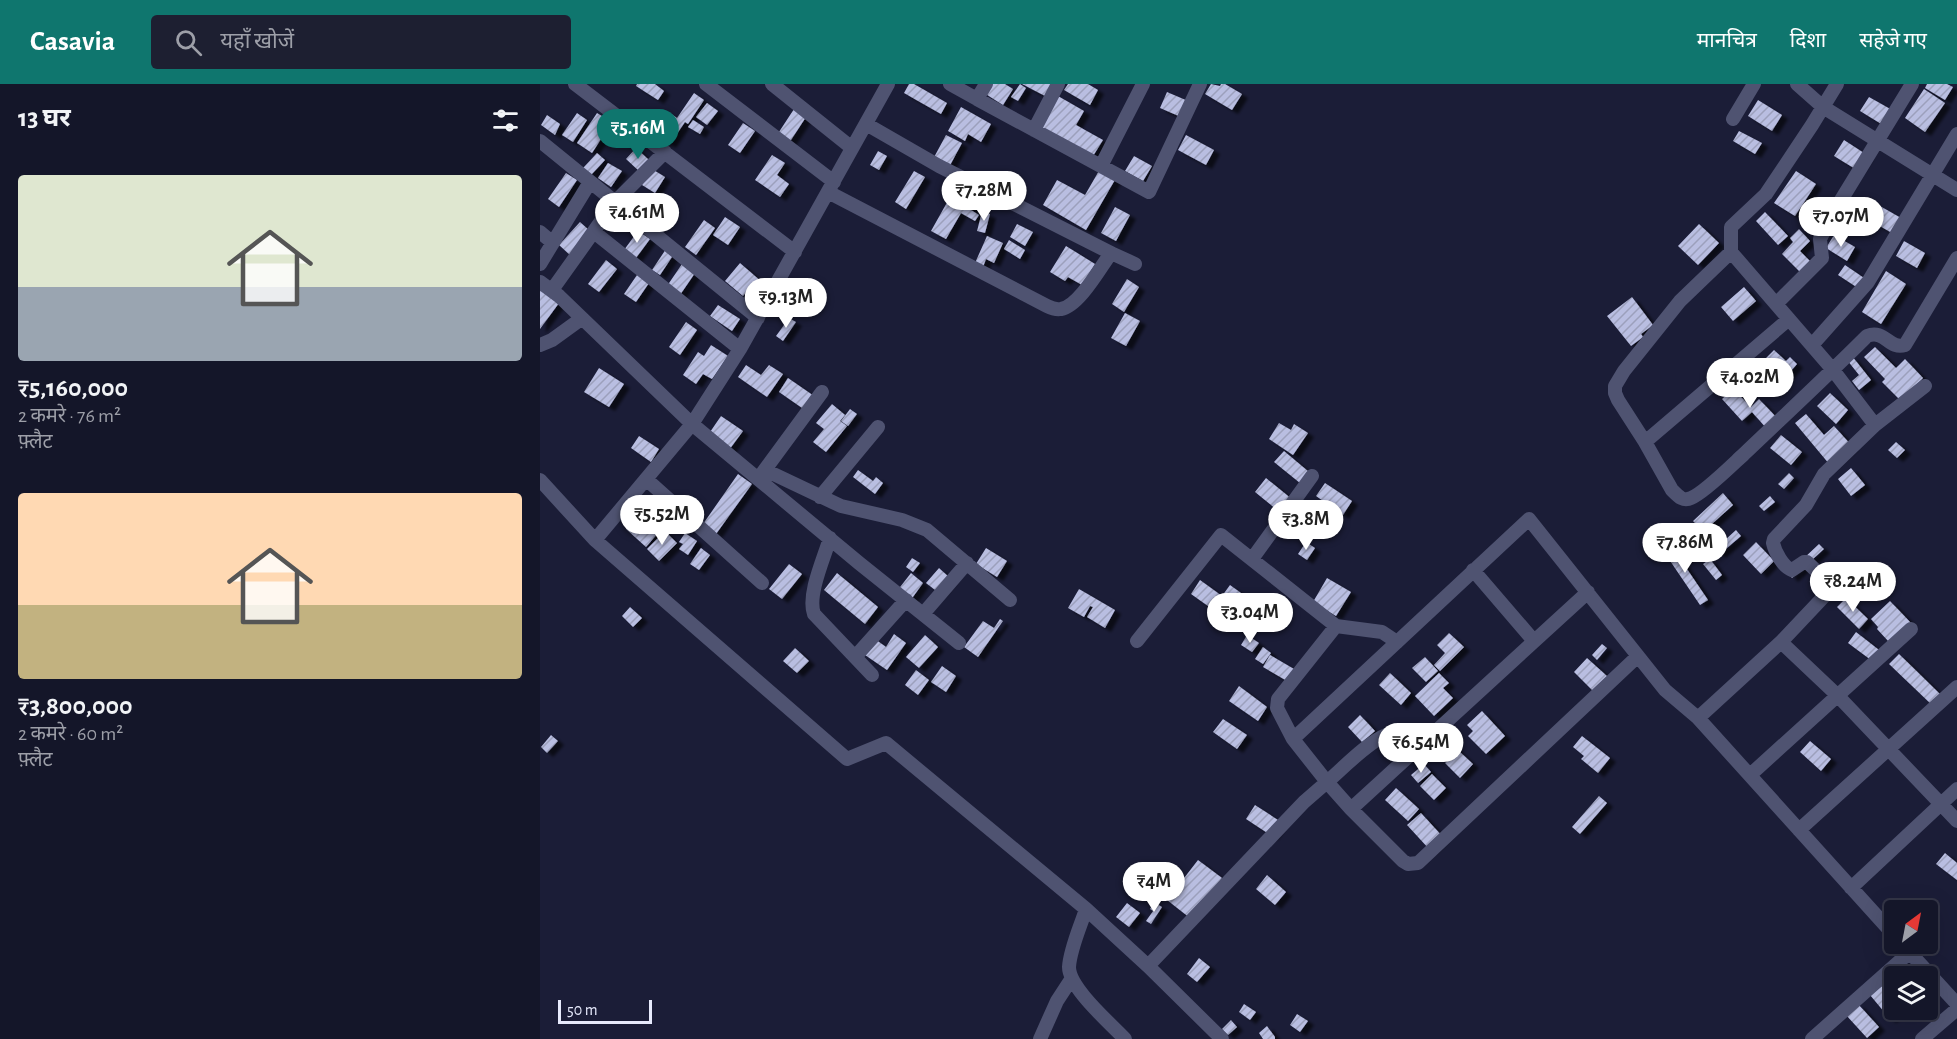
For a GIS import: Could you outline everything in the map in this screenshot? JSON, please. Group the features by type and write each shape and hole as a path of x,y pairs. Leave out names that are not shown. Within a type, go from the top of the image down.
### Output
{"street":[{"path":"575,84 795,252"},
{"path":"706,84 831,187 1047,306 1062,309 1075,302 1111,253"},
{"path":"772,84 852,148"},
{"path":"595,540 692,424 758,318 888,84"},
{"path":"950,84 1149,192 1200,84"},
{"path":"977,99 986,84"},
{"path":"1034,130 1058,84"},
{"path":"1101,166 1143,84"},
{"path":"1733,119 1755,84"},
{"path":"1797,84 1823,106 1957,190"},
{"path":"1837,84 1766,194 1731,227 1731,252 1833,370 1875,425"},
{"path":"1776,304 1821,258 1820,239 1835,210 1911,84"},
{"path":"866,124 939,166 1135,264"},
{"path":"1812,345 1868,282 1957,134"},
{"path":"540,141 758,318"},
{"path":"665,152 614,202 594,232 546,286 692,424 762,474 830,538 959,643"},
{"path":"540,264 590,182"},
{"path":"540,232 553,243"},
{"path":"594,232 740,349"},
{"path":"1731,252 1680,302 1624,371 1615,387 1618,400 1672,490 1677,496 1688,500 1695,497 1725,471 1867,336 1880,334 1895,345 1905,345 1957,258"},
{"path":"1645,442 1789,318"},
{"path":"540,345 552,340 581,319"},
{"path":"1698,718 1781,642 1832,588 1807,562 1792,570 1787,568 1775,550 1774,539 1806,505 1824,474 1875,425 1924,386"},
{"path":"762,474 822,392"},
{"path":"820,496 878,428"},
{"path":"762,474 849,508 915,524 938,539 1010,600"},
{"path":"1252,560 1312,476"},
{"path":"646,479 762,583"},
{"path":"540,480 595,540 847,759 886,743 1086,909 1222,1039"},
{"path":"1293,739 1529,519 1665,690 1698,718 1884,924"},
{"path":"1137,640 1221,535 1336,626 1382,632 1397,642"},
{"path":"830,538 812,598 812,609 814,614 872,675"},
{"path":"923,614 967,563"},
{"path":"1473,570 1534,641"},
{"path":"1351,809 1588,592"},
{"path":"855,657 906,600"},
{"path":"1336,626 1278,699 1277,708 1293,739 1327,782 1351,809 1408,864 1418,863 1638,656"},
{"path":"1750,775 1911,629"},
{"path":"1781,642 1838,695 1957,821"},
{"path":"1799,830 1957,687"},
{"path":"1148,966 1304,802 1375,741 1401,732 1433,732"},
{"path":"1851,888 1957,789"},
{"path":"1086,909 1069,968 1072,978 1084,996 1125,1039"},
{"path":"1812,1039 1900,954"},
{"path":"1911,954 1957,1004"},
{"path":"1040,1039 1057,1001 1072,978"},
{"path":"1922,1039 1957,1009"}],"building":[{"path":"637,84 655,84 664,91 658,100 636,86"},
{"path":"909,84 914,84 947,103 941,114 904,93"},
{"path":"989,84 1005,84 1013,89 1003,105 984,93"},
{"path":"1020,84 1026,88 1018,101 1011,97"},
{"path":"1022,84 1054,84 1047,97"},
{"path":"1068,84 1088,84 1098,90 1090,105 1064,90"},
{"path":"1211,84 1220,86 1225,84 1242,94 1232,110 1205,94"},
{"path":"1927,84 1947,84 1953,87 1945,100 1925,88"},
{"path":"1924,89 1945,103 1925,132 1905,118"},
{"path":"1167,92 1188,101 1181,117 1160,108"},
{"path":"694,93 704,100 688,124 685,122 670,144 656,135 670,113 677,118"},
{"path":"1058,96 1084,111 1076,125 1103,140 1093,156 1041,127"},
{"path":"1869,97 1892,110 1883,125 1860,111"},
{"path":"1758,100 1782,115 1772,131 1748,116"},
{"path":"707,103 718,111 707,125 696,117"},
{"path":"961,107 991,124 981,142 968,134 965,141 948,131"},
{"path":"794,109 806,117 789,143 777,135"},
{"path":"577,113 587,120 573,142 562,135"},
{"path":"597,113 612,122 592,153 577,143"},
{"path":"547,115 560,124 555,135 541,125"},
{"path":"693,120 704,127 700,134 688,127"},
{"path":"743,123 755,131 740,153 728,145"},
{"path":"1739,131 1762,143 1755,154 1733,141"},
{"path":"946,135 962,143 948,169 932,161"},
{"path":"1186,135 1214,150 1206,165 1178,150"},
{"path":"1844,140 1867,155 1857,170 1834,156"},
{"path":"636,148 649,160 639,171 626,159"},
{"path":"878,151 887,156 879,170 870,165"},
{"path":"597,153 605,160 591,175 583,168"},
{"path":"772,155 785,163 777,175 789,184 780,197 755,180"},
{"path":"1134,156 1152,166 1143,181 1125,171"},
{"path":"608,163 622,171 611,187 598,178"},
{"path":"652,169 665,177 655,193 642,185"},
{"path":"1100,169 1116,178 1086,230 1043,205 1057,180 1085,195"},
{"path":"914,171 925,177 906,209 895,202"},
{"path":"1796,171 1816,184 1795,216 1774,203"},
{"path":"566,173 577,180 559,207 548,199"},
{"path":"959,181 981,193 971,210 979,215 975,221 961,213 946,239 931,231"},
{"path":"1880,206 1901,218 1892,233 1871,221"},
{"path":"1115,207 1130,215 1116,241 1101,233"},
{"path":"982,212 990,214 985,233 977,231"},
{"path":"1765,212 1788,236 1778,245 1756,221"},
{"path":"725,217 740,227 728,245 713,235"},
{"path":"704,220 715,228 696,255 685,247"},
{"path":"580,222 591,232 570,255 559,245"},
{"path":"1017,224 1033,232 1025,246 1010,237"},
{"path":"1699,224 1719,243 1698,265 1678,246"},
{"path":"1799,229 1810,241 1800,251 1810,261 1800,272 1782,254 1793,242 1790,238"},
{"path":"638,231 650,239 636,258 624,250"},
{"path":"1834,235 1855,247 1847,261 1826,248"},
{"path":"987,236 1003,243 994,263 986,259 983,267 975,263"},
{"path":"1009,240 1025,250 1020,259 1004,249"},
{"path":"1904,241 1925,253 1917,268 1896,256"},
{"path":"1066,246 1095,264 1082,285 1068,277 1065,281 1050,272"},
{"path":"666,249 674,254 660,275 652,270"},
{"path":"606,260 617,269 599,292 588,284"},
{"path":"740,263 763,283 758,289 753,284 743,296 725,281"},
{"path":"682,264 695,273 680,295 667,286"},
{"path":"1845,265 1864,278 1858,288 1838,275"},
{"path":"1886,271 1906,284 1881,324 1862,312"},
{"path":"639,272 651,280 636,302 624,294"},
{"path":"1127,279 1139,287 1124,312 1112,304"},
{"path":"1744,287 1756,301 1733,321 1721,307"},
{"path":"540,290 559,303 540,329"},
{"path":"1632,297 1653,325 1631,346 1607,316"},
{"path":"718,305 740,319 732,331 710,316"},
{"path":"1125,313 1140,321 1126,346 1111,338"},
{"path":"789,318 796,322 783,341 776,336"},
{"path":"686,322 697,330 680,355 669,347"},
{"path":"711,345 728,356 712,379 703,374 696,384 683,375 698,352 704,356"},
{"path":"1875,347 1896,368 1905,359 1923,378 1902,402 1882,382 1885,379 1864,357"},
{"path":"1774,350 1786,361 1790,357 1797,364 1784,379 1764,360"},
{"path":"1852,356 1871,380 1859,390 1852,381 1859,375 1847,360"},
{"path":"746,365 761,375 769,365 783,374 767,397 738,377"},
{"path":"599,368 624,384 609,407 584,392"},
{"path":"788,378 814,396 805,410 779,392"},
{"path":"1733,389 1751,407 1759,399 1778,419 1767,429 1752,412 1742,421 1722,399"},
{"path":"1830,393 1848,410 1836,424 1817,406"},
{"path":"832,404 845,415 840,421 847,426 826,452 813,442 824,429 816,423"},
{"path":"850,409 857,414 848,426 841,421"},
{"path":"1806,414 1824,435 1834,426 1852,446 1830,465 1795,423"},
{"path":"721,416 743,431 729,450 708,435"},
{"path":"1279,423 1291,430 1294,424 1308,433 1293,455 1269,439"},
{"path":"1781,435 1802,452 1791,465 1770,448"},
{"path":"639,436 659,449 651,462 631,448"},
{"path":"1896,442 1905,450 1897,458 1888,450"},
{"path":"1284,451 1309,472 1300,483 1274,462"},
{"path":"1851,468 1865,485 1851,496 1838,479"},
{"path":"858,470 873,481 876,477 883,483 875,494 853,477"},
{"path":"1789,473 1794,478 1784,489 1778,484"},
{"path":"738,474 752,484 716,534 703,524"},
{"path":"1266,478 1293,500 1282,514 1255,492"},
{"path":"1325,483 1352,501 1343,515 1316,496"},
{"path":"1723,493 1733,505 1703,532 1693,521"},
{"path":"1770,496 1775,502 1764,511 1759,506"},
{"path":"650,502 670,519 646,547 626,529"},
{"path":"1736,530 1741,536 1720,554 1715,549"},
{"path":"665,531 677,543 659,561 647,549"},
{"path":"685,533 697,541 688,555 679,549 683,544 679,542"},
{"path":"1691,535 1701,546 1686,559 1676,547"},
{"path":"1306,542 1315,548 1307,560 1298,554"},
{"path":"1756,542 1774,561 1761,574 1743,555"},
{"path":"1670,544 1708,600 1700,605 1662,549"},
{"path":"1819,544 1824,549 1792,578 1788,573"},
{"path":"701,548 710,555 699,570 690,564"},
{"path":"986,548 1007,561 997,577 976,564"},
{"path":"912,558 920,563 913,572 906,567"},
{"path":"1710,559 1722,575 1716,580 1703,564"},
{"path":"789,564 802,574 782,599 769,589"},
{"path":"939,568 951,579 939,593 926,583"},
{"path":"837,573 878,607 865,624 824,590"},
{"path":"911,573 923,583 910,601 897,591"},
{"path":"1327,578 1351,592 1336,616 1313,602"},
{"path":"1200,580 1222,596 1230,585 1252,601 1235,625 1191,594"},
{"path":"1079,589 1115,610 1105,628 1087,617 1093,607 1090,606 1084,617 1068,608"},
{"path":"1846,598 1868,619 1859,629 1837,607"},
{"path":"1890,601 1911,623 1889,642 1871,619"},
{"path":"630,607 642,618 633,627 622,616"},
{"path":"1000,619 1003,621 978,657 964,647 983,621 994,628"},
{"path":"1856,632 1879,650 1871,660 1848,643"},
{"path":"1449,633 1464,647 1440,671 1434,665 1445,653 1437,645"},
{"path":"894,634 906,643 887,670 865,655 875,639 886,647"},
{"path":"925,635 938,647 919,668 906,657"},
{"path":"1247,635 1259,643 1252,652 1241,645"},
{"path":"1602,644 1607,648 1597,660 1592,655"},
{"path":"1263,647 1271,653 1263,664 1255,659"},
{"path":"795,648 809,661 797,673 783,661"},
{"path":"1899,654 1941,695 1932,705 1889,664"},
{"path":"1270,655 1294,669 1287,681 1263,667"},
{"path":"1425,657 1438,671 1426,682 1412,668"},
{"path":"1587,658 1608,677 1594,692 1574,672"},
{"path":"942,666 956,676 946,692 931,682"},
{"path":"916,670 929,680 918,695 905,685"},
{"path":"1390,673 1411,693 1401,705 1379,685"},
{"path":"1439,673 1449,683 1443,688 1453,698 1434,716 1415,696"},
{"path":"1239,686 1267,707 1258,721 1229,701"},
{"path":"1482,711 1505,736 1486,754 1468,736 1473,731 1467,725"},
{"path":"1360,715 1375,731 1362,742 1348,727"},
{"path":"1223,719 1247,735 1237,749 1213,732"},
{"path":"551,735 558,741 547,753 541,747"},
{"path":"1582,736 1610,758 1598,773 1581,759 1584,756 1573,747"},
{"path":"1448,741 1473,764 1460,778 1437,752"},
{"path":"1810,741 1831,759 1821,771 1800,752"},
{"path":"1424,764 1431,772 1418,783 1411,775"},
{"path":"1432,774 1446,788 1434,800 1420,786"},
{"path":"1396,788 1419,809 1408,821 1385,800"},
{"path":"1599,796 1607,803 1580,834 1572,827"},
{"path":"1255,805 1281,822 1272,836 1246,819"},
{"path":"1421,813 1443,837 1430,850 1407,825"},
{"path":"1945,853 1957,863 1957,880 1936,864"},
{"path":"1198,860 1222,878 1190,918 1167,900"},
{"path":"1267,875 1286,892 1275,905 1256,889"},
{"path":"1154,902 1162,907 1151,924 1146,921 1153,911 1150,909"},
{"path":"1127,903 1140,913 1129,927 1116,917"},
{"path":"1199,958 1210,967 1197,982 1187,974"},
{"path":"1882,986 1884,988 1884,1012 1870,995"},
{"path":"1244,1004 1256,1012 1250,1020 1239,1012"},
{"path":"1858,1004 1879,1027 1867,1038 1846,1015"},
{"path":"1297,1014 1308,1021 1300,1032 1290,1025"},
{"path":"1231,1020 1237,1027 1228,1035 1222,1029"},
{"path":"1267,1026 1275,1039 1263,1039 1259,1033"}]}
